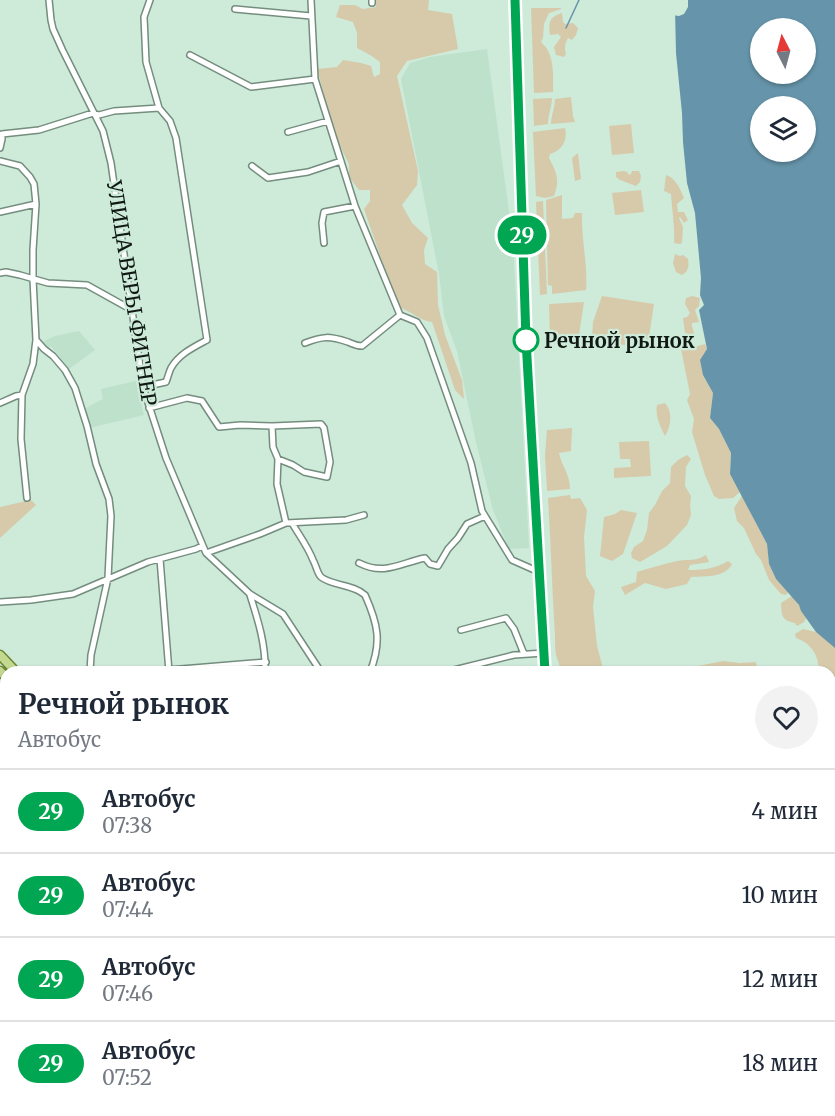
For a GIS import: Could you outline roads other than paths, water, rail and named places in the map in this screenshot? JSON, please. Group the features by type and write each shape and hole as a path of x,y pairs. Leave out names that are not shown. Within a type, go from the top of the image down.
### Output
{"main road":[{"path":"515,0 526,340 545,666"},
{"path":"0,655 10,666"}],"street":[{"name":"УЛИЦА ВЕРЫ ФИГНЕР","path":"49,0 53,29 103,131 111,163 143,387 166,458 206,553 250,594 283,614 317,666"},
{"path":"143,387 166,382 171,368 187,351 207,340 176,138 170,121 159,108 146,62 144,17 150,0"},
{"path":"311,0 315,79 355,206 400,315 417,322 427,338 471,463 482,511 512,560 539,572"},
{"path":"235,9 311,16"},
{"path":"190,55 251,87 315,79"},
{"path":"0,148 1,133 39,130 93,113 99,115 121,110 159,108"},
{"path":"288,132 328,121"},
{"path":"0,161 20,166 30,177 34,184 36,204 33,250 36,340 33,364 22,395 21,439 27,498"},
{"path":"252,166 267,178 308,172 341,161"},
{"path":"0,212 36,204"},
{"path":"324,243 322,223 324,212 355,206"},
{"path":"0,273 6,272 48,283 87,285 132,310"},
{"path":"305,343 321,336 362,346 400,315"},
{"path":"36,340 65,370 75,388 96,464 109,499 111,516 108,578 90,666"},
{"path":"0,403 22,395"},
{"path":"149,408 187,398 202,401 219,427 240,424 272,426 321,424 324,428 330,462 327,477 304,472 278,459"},
{"path":"272,426 273,447 278,459 278,484 289,523 313,558 319,576 365,595 376,628 378,646 372,666"},
{"path":"206,553 289,523 346,520 364,515"},
{"path":"359,563 368,567 386,569 425,558 430,564 438,566 467,524 485,516"},
{"path":"0,602 73,594 148,562 202,546"},
{"path":"160,559 169,666"},
{"path":"250,594 261,629 266,666"},
{"path":"461,630 506,618 514,629 524,654"},
{"path":"470,666 514,655 544,653"},
{"path":"223,666 266,662"}],"water":[{"path":"677,0 835,0 835,648 816,632 799,605 776,579 769,564 767,544 730,474 731,453 719,429 710,418 713,393 703,375 700,360 707,349 699,310 704,305 700,295 701,278 695,213 687,183 676,53 675,10"}],"waterway":[{"path":"566,28 579,0"}],"place":[{"name":"Речной рынок","path":"526,340"}]}
